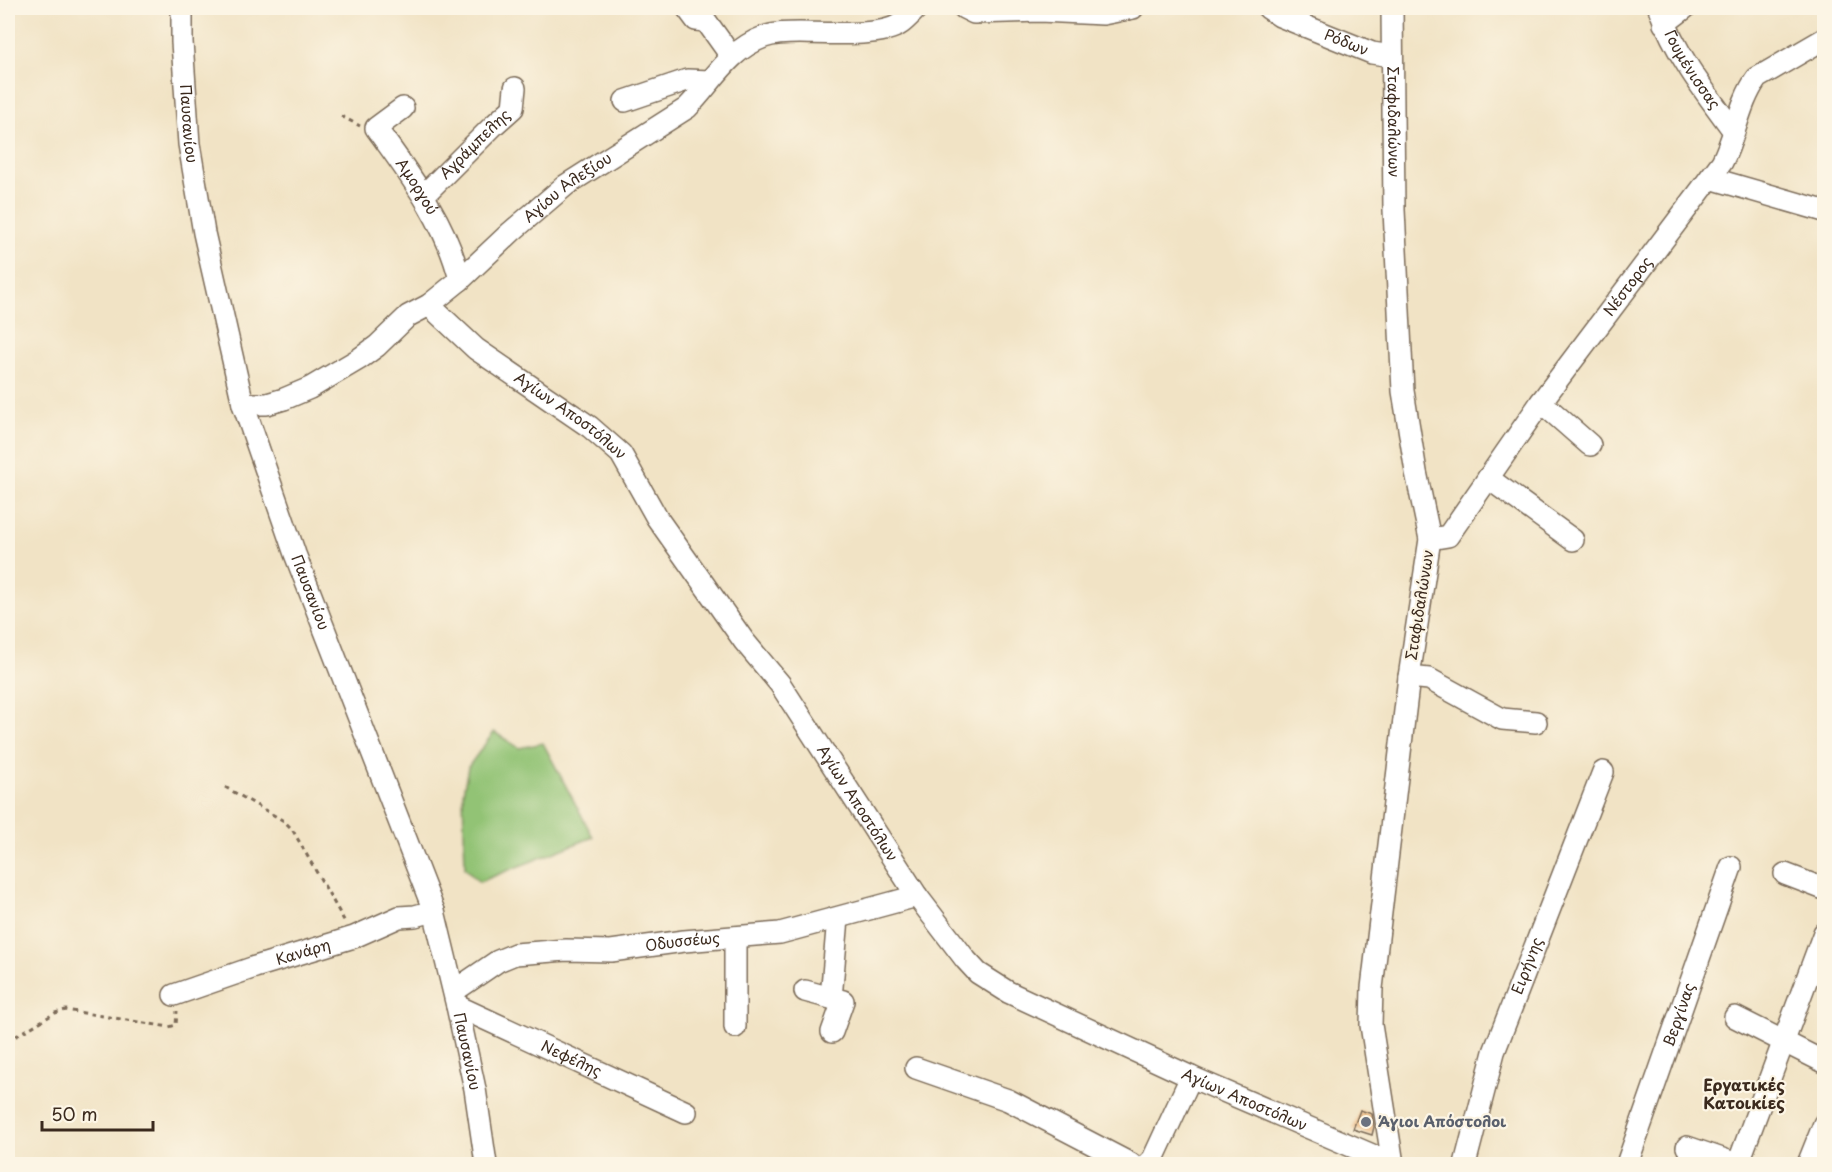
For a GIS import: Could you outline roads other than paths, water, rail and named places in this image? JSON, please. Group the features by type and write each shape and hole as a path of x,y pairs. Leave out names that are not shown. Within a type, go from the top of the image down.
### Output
{"street":[{"name":"Παυσανίου","path":"182,8 184,87 189,144 204,233 243,404 295,554 434,911 475,1089 486,1164"},
{"path":"687,8 696,20 706,21 731,56"},
{"name":"Αγίου Αλεξίου","path":"243,404 267,404 310,388 359,359 377,346 408,316 429,305 460,280 538,207 566,185 687,108 731,56 766,36 783,33 871,32 899,25 917,8"},
{"path":"964,8 974,14 1040,11 1087,15 1133,8"},
{"name":"Ρόδων","path":"1268,8 1280,16 1372,53 1392,56"},
{"name":"Σταφιδαλώνων","path":"1392,8 1394,210 1403,391 1416,472 1430,538 1408,677 1371,997 1371,1025 1393,1164"},
{"path":"1662,16 1685,8"},
{"name":"Γουμένισσας","path":"1662,16 1695,80 1733,130"},
{"name":"Νέστορος","path":"1430,538 1448,536 1541,402 1722,162 1729,148 1733,130 1757,78 1824,39"},
{"path":"625,101 687,80 710,81"},
{"name":"Αγράμπελης","path":"424,195 494,124 513,108 514,88"},
{"name":"Αμοργού","path":"403,108 376,128 424,195 454,257 460,280"},
{"path":"1710,178 1824,212"},
{"name":"Αγίων Αποστόλων","path":"429,305 476,349 590,427 621,454 657,518 744,641 780,684 917,896 978,973 993,984 1191,1077 1393,1164"},
{"path":"1541,402 1590,445"},
{"path":"1488,478 1573,540"},
{"path":"1408,677 1429,679 1502,719 1536,722"},
{"name":"Ειρήνης","path":"1465,1164 1494,1053 1603,772"},
{"name":"Βεργίνας","path":"1628,1164 1731,867"},
{"path":"1785,874 1824,889"},
{"name":"Οδυσσέως","path":"455,999 498,961 515,954 611,951 684,940 780,933 917,896"},
{"name":"Κανάρη","path":"174,995 354,937 399,917 434,911"},
{"path":"831,998 838,918"},
{"path":"1687,1147 1708,1160 1738,1164 1824,933"},
{"path":"735,937 735,1027"},
{"path":"805,991 843,1001 831,1032"},
{"name":"Νεφέλης","path":"455,999 686,1112"},
{"path":"1735,1017 1824,1062"},
{"path":"916,1068 1008,1100 1131,1164"},
{"path":"1148,1164 1153,1159 1191,1077"},
{"path":"1808,1164 1824,1124"}],"place":[{"name":"Άγιοι Απόστολοι","path":"1366,1122"}],"district":[{"name":"Εργατικές Κατοικίες","path":"1744,1094"}]}
